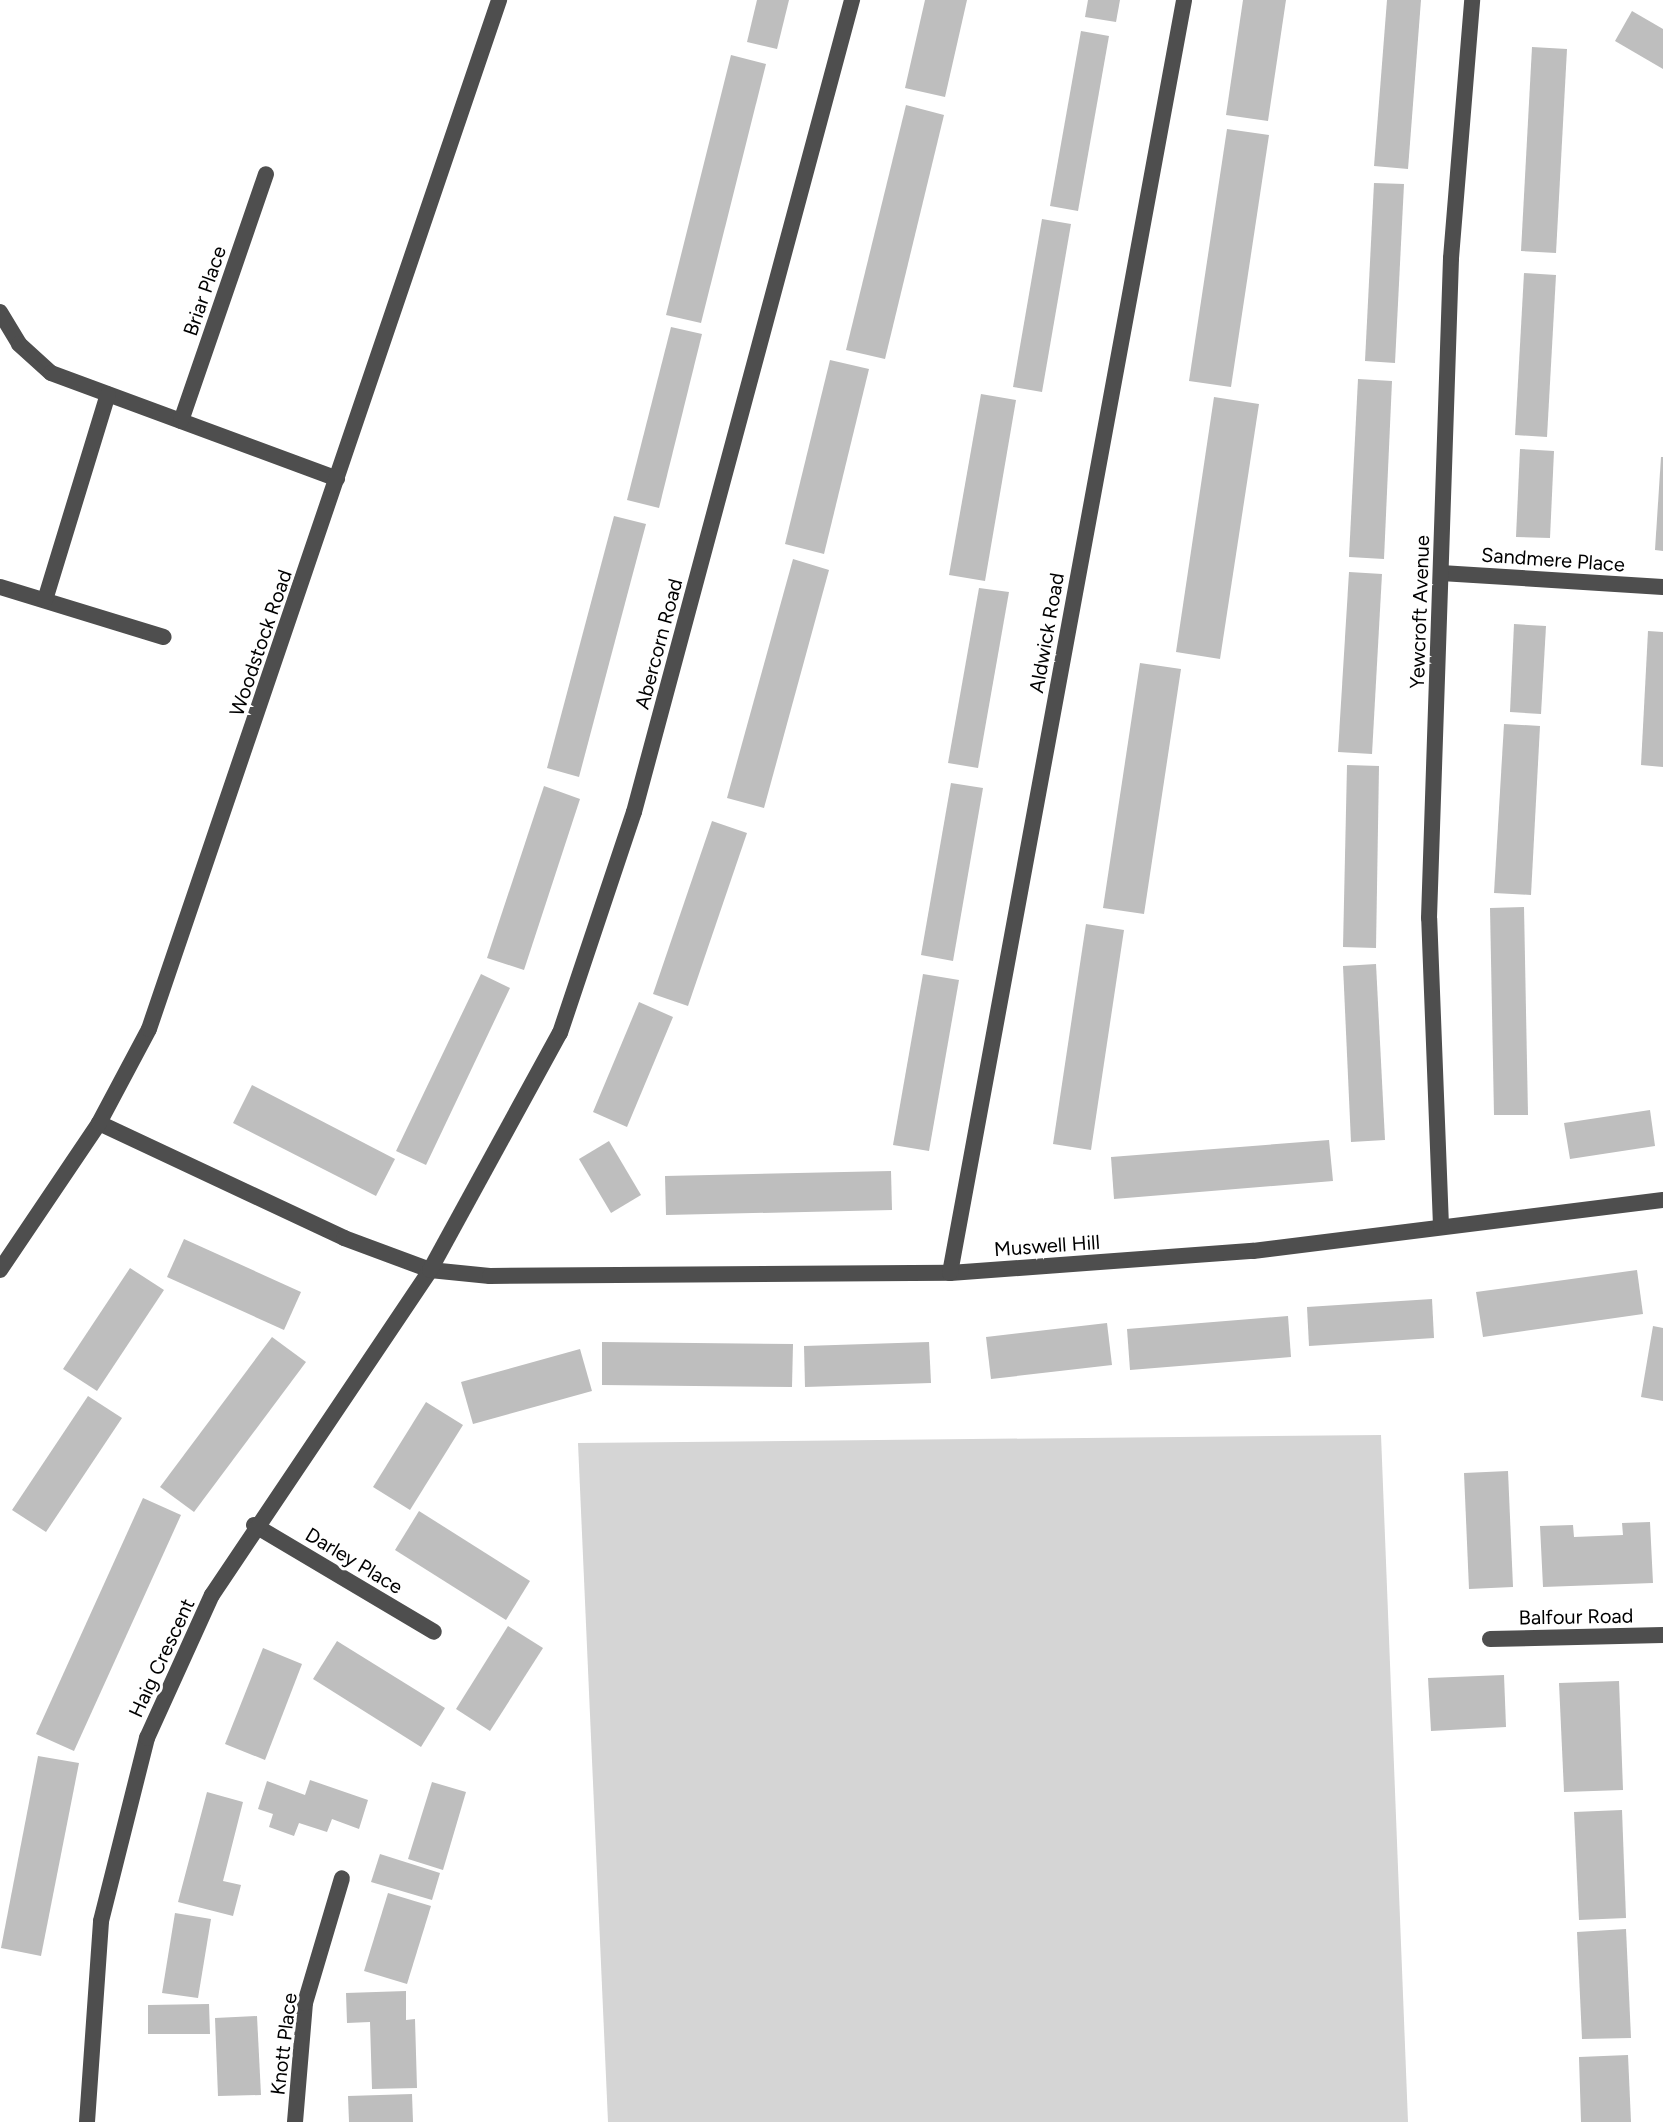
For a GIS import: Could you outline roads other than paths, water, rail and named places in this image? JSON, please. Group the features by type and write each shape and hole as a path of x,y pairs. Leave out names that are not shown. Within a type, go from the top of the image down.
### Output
{"street":[{"name":"Woodstock Road","path":"0,1270 99,1123 149,1029 499,0"},
{"name":"Abercorn Road","path":"430,1270 560,1033 629,827 852,0"},
{"name":"Aldwick Road","path":"950,1273 1184,0"},
{"name":"Yewcroft Avenue","path":"1441,1226 1429,918 1451,258 1472,0"},
{"name":"Briar Place","path":"181,421 266,174"},
{"path":"0,312 19,344 51,373 337,479"},
{"path":"45,600 108,394"},
{"name":"Sandmere Place","path":"1441,573 1663,587"},
{"path":"0,587 164,637"},
{"name":"Muswell Hill","path":"99,1123 430,1270 490,1276 950,1273 1253,1251 1663,1200"},
{"name":"Haig Crescent","path":"87,2122 101,1921 147,1738 212,1595 254,1525 430,1270"},
{"name":"Darley Place","path":"254,1525 434,1632"},
{"name":"Balfour Road","path":"1490,1639 1663,1635"},
{"name":"Knott Place","path":"295,2122 305,2003 342,1878"}]}
